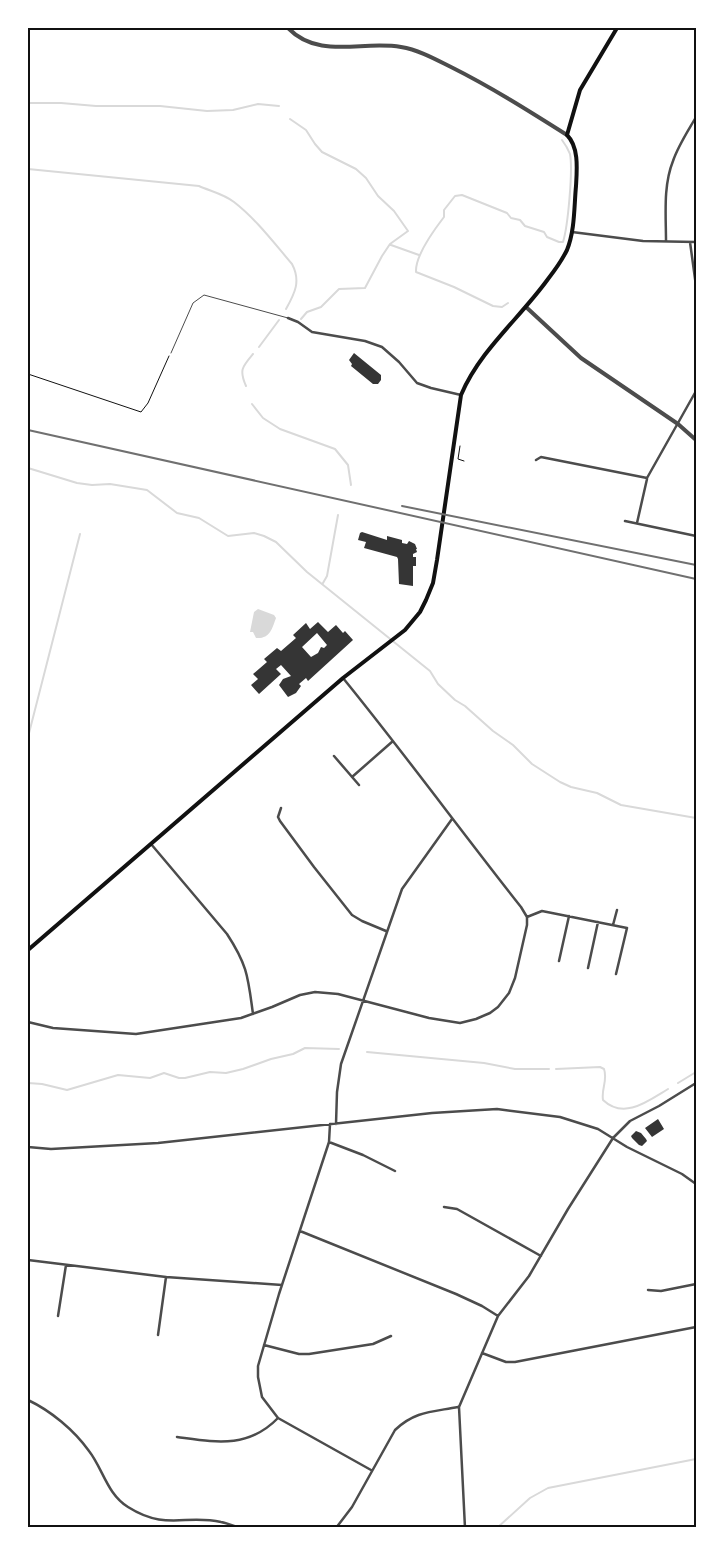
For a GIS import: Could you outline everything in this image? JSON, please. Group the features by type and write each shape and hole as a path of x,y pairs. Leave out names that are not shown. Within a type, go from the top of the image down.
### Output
{"main road":[{"path":"28,950 342,678 400,635 420,612 433,583 462,395 479,362 526,307 566,252 572,232 576,159 573,143 567,135 580,90 617,28"}],"street":[{"path":"288,28 308,43 322,46 374,45 402,47 426,54 482,83 567,135"},
{"path":"666,241 666,192 668,177 673,160 696,117"},
{"path":"572,232 643,241 696,242"},
{"path":"690,242 695,267 696,286"},
{"path":"526,307 585,361 678,424 696,440"},
{"path":"288,318 298,322 312,332 365,341 382,347 399,362 417,383 462,395"},
{"path":"637,524 647,478 696,391"},
{"path":"536,460 541,457 647,478"},
{"path":"625,521 696,536"},
{"path":"28,1022 53,1028 136,1034 240,1018 300,995 315,992 338,994 452,1022 476,1019 490,1012 504,1001 516,978 527,917 393,740 342,678"},
{"path":"352,777 393,740"},
{"path":"334,756 359,785"},
{"path":"281,808 278,817 280,821 314,868 352,915 386,931"},
{"path":"336,1124 339,1074 386,931 408,878 452,819"},
{"path":"151,844 234,944 248,974 253,1014"},
{"path":"527,917 542,910 627,928 616,974"},
{"path":"613,926 617,910"},
{"path":"559,961 569,916"},
{"path":"588,968 598,922"},
{"path":"465,1528 459,1407 498,1316 529,1276 568,1208 613,1138 630,1121 696,1083"},
{"path":"28,1147 51,1149 158,1143 438,1112 497,1109 566,1118 598,1129 682,1174 696,1184"},
{"path":"330,1124 329,1142 258,1366 259,1388 268,1406 278,1418 371,1470"},
{"path":"329,1142 395,1170"},
{"path":"444,1206 457,1210 541,1256"},
{"path":"300,1231 456,1294 498,1316"},
{"path":"28,1260 166,1277 282,1286"},
{"path":"58,1316 66,1265"},
{"path":"158,1335 166,1277"},
{"path":"648,1290 661,1291 696,1284"},
{"path":"482,1353 506,1362 515,1362 696,1327"},
{"path":"264,1345 299,1354 309,1354 373,1344 391,1336"},
{"path":"28,1400 54,1415 90,1451 105,1481 126,1506 142,1515 159,1520 207,1520 240,1528"},
{"path":"336,1528 352,1507 395,1430 404,1421 416,1415 459,1407"},
{"path":"177,1437 233,1442 267,1427 278,1418"}],"lane":[{"path":"171,353 193,303 204,295 288,318"}],"path":[{"path":"28,374 141,412 148,402 171,353"},
{"path":"458,459 464,461"}],"shaded area":[{"path":"258,609 274,615 276,618 272,629 261,638 256,638 253,632 250,632 254,612"}],"building":[{"path":"354,353 381,375 381,380 378,384 373,384 351,366 352,364 349,360"},
{"path":"362,532 387,540 387,536 402,540 402,543 407,544 409,541 415,544 417,552 413,554 413,557 416,557 416,566 413,566 413,586 399,584 397,557 364,548 366,542 358,540"},
{"path":"318,622 328,632 336,625 353,640 308,681 306,678 299,684 301,686 296,693 288,697 279,685 283,679 291,676 281,665 276,669 281,674 259,694 251,685 258,679 253,674 267,662 264,659 277,648 281,651 296,638 293,635 306,623 310,629","holes":["317,633 327,645 324,648 321,647 318,653 311,657 302,647"]},
{"path":"658,1119 664,1129 652,1137 645,1128"},
{"path":"636,1131 641,1133 647,1141 642,1146 631,1136"}],"waterway":[{"path":"28,103 160,106 207,111 233,110 258,104 279,106"},
{"path":"290,119 306,130 322,152 356,169 366,178 378,196 394,211 408,231 390,244 365,288 339,289 321,307 307,312 301,319"},
{"path":"508,303 502,307 493,306 454,287 416,272 419,258 426,243 444,217 444,210 455,196 462,195 507,213 511,218 520,220 525,226 544,232 547,237 563,242 568,211 571,162 570,154 562,140"},
{"path":"28,169 199,186 226,197 250,216 292,264 295,270 296,287 286,309"},
{"path":"391,245 419,255"},
{"path":"259,347 279,320"},
{"path":"246,386 242,372 246,362 253,354"},
{"path":"252,404 263,418 280,429 335,449 348,465 351,485"},
{"path":"28,468 77,483 92,485 110,484 147,490 177,513 199,518 228,536 254,533 276,542 307,572 430,671 438,684 455,700 513,745 532,764 560,782 571,787 597,793 621,805 696,818"},
{"path":"323,583 327,576 338,515"},
{"path":"28,737 80,534"},
{"path":"28,1083 67,1090 118,1075 150,1078 164,1073 185,1078 210,1072 226,1073 243,1069 271,1059 293,1054 305,1048 339,1049"},
{"path":"367,1052 484,1063 515,1069 549,1069"},
{"path":"556,1069 600,1067 604,1069 603,1100 611,1106 619,1108 628,1108 644,1103 668,1089"},
{"path":"678,1083 696,1072"},
{"path":"497,1528 530,1498 548,1488 696,1459"}],"railway":[{"path":"28,430 696,579"},
{"path":"402,506 696,565"}]}
